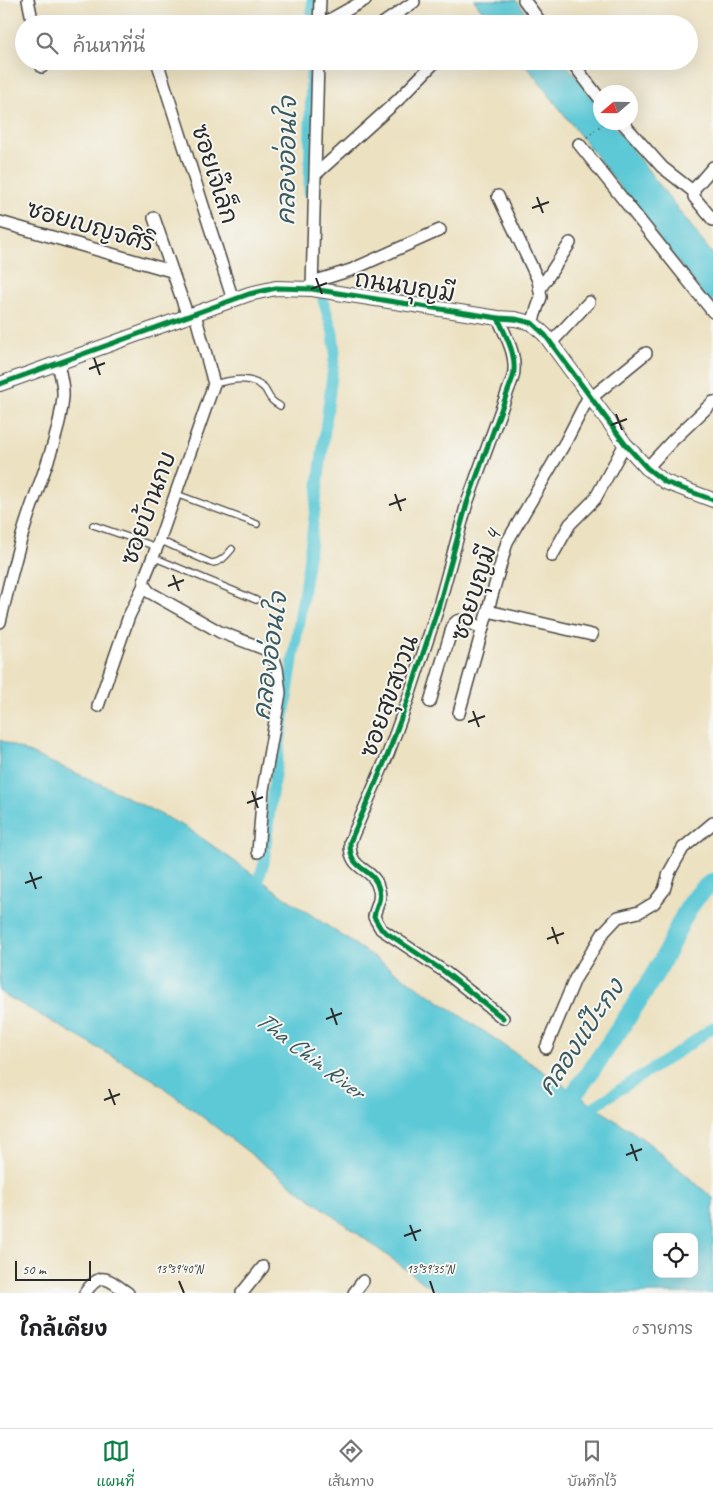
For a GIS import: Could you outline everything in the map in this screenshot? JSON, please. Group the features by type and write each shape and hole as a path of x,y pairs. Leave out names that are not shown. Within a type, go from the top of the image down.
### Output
{"street":[{"path":"28,0 31,15"},
{"path":"320,0 321,15"},
{"path":"338,15 365,0"},
{"path":"524,0 535,15"},
{"path":"395,15 414,2"},
{"name":"ซอยเจ๊เล็ก","path":"160,70 233,300"},
{"path":"318,70 313,285 440,230"},
{"path":"316,174 398,100 427,70"},
{"path":"578,70 593,90"},
{"path":"629,130 662,167 694,192"},
{"path":"581,142 713,312"},
{"path":"713,167 694,189 694,197 713,220"},
{"path":"498,196 538,280 541,297 532,323 551,343 625,444 647,468 665,482 713,500"},
{"name":"ซอยเบญจศิริ","path":"154,218 171,270 191,315"},
{"name":"ซอยเบญจศิริ","path":"0,222 171,270"},
{"path":"540,289 570,243"},
{"name":"ถนนบุญมี","path":"0,384 249,294 276,288 313,285 532,323"},
{"path":"551,343 589,302"},
{"path":"191,315 214,384"},
{"name":"ซอยสุขสงวน","path":"498,318 514,357 513,377 467,504 439,605 408,699 388,754 350,842 350,853 352,860 375,878 377,882 381,898 374,917 381,929 445,972 503,1018"},
{"path":"590,397 646,352"},
{"path":"0,622 25,527 60,414 63,396 58,363"},
{"name":"ซอยบ้านกบ","path":"214,384 144,579 144,585 149,592 220,632 267,650 274,660 277,668 280,693 263,790 258,852"},
{"name":"ซอยบุญมี 4","path":"459,713 507,542 590,397"},
{"path":"647,468 713,402"},
{"path":"552,556 570,524 595,499 625,444"},
{"path":"98,706 129,616 144,585"},
{"path":"488,611 592,635"},
{"path":"430,702 453,625 457,621 462,620 483,628"},
{"path":"546,1048 575,979 604,932 618,917 639,912 654,903 664,890 669,874 683,848 713,823"},
{"path":"242,1293 263,1267"},
{"path":"85,1293 93,1282 99,1279 106,1279 128,1293"},
{"path":"354,1293 363,1281"}],"lane":[{"path":"214,384 234,379 246,379 258,383 264,388 271,399 280,406"},
{"path":"176,494 257,524"},
{"path":"93,525 156,548 211,563 224,558 232,549"},
{"path":"156,548 256,600"}],"path":[{"path":"581,142 595,130"}],"water":[{"path":"474,0 516,0 528,15 486,15"},
{"path":"530,70 571,70 593,99 593,130 617,130 713,255 713,308"},
{"name":"Tha Chin River","path":"0,740 101,784 189,829 289,900 646,1141 713,1198 713,1293 438,1293 154,1080 0,992"}],"waterway":[{"name":"คลองอ่อนใจ","path":"312,0 312,15"},
{"name":"คลองอ่อนใจ","path":"309,192 311,70"},
{"name":"คลองอ่อนใจ","path":"254,893 264,863 271,801 308,564 335,352 333,333 323,300"},
{"name":"คลองแป๊ะกง","path":"560,1114 649,984 688,909 703,890 713,882"},
{"path":"582,1114 686,1047 713,1027"}],"cycle path":[{"path":"0,384 249,294 276,288 312,289 515,319 532,323 545,335 625,444 647,468 665,482 713,500"},
{"path":"498,318 513,354 513,377 467,503 439,605 408,699 388,754 350,842 353,859 357,865 372,876 379,890 380,897 374,917 381,929 445,972 503,1018"}]}
